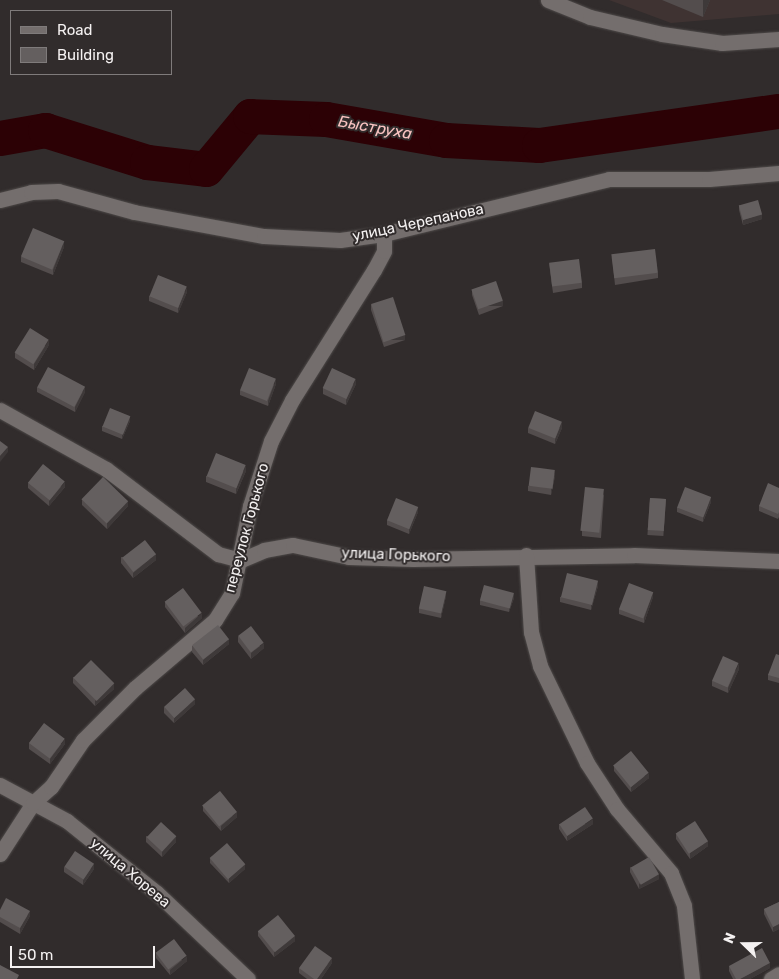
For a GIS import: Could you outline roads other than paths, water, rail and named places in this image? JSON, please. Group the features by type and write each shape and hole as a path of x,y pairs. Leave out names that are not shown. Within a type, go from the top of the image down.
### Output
{"street":[{"path":"548,0 590,17 662,34 722,43 779,39"},
{"name":"улица Черепанова","path":"0,200 31,192 58,191 134,212 264,236 340,240 384,234 609,179 709,179 779,173"},
{"name":"переулок Горького","path":"0,854 33,803 51,787 83,740 135,688 215,620 232,593 241,560 250,506 271,442 292,400 374,270 384,251 384,234"},
{"path":"0,410 106,468 218,554 241,560"},
{"name":"улица Горького","path":"241,560 264,550 294,545 349,556 413,559 526,555 634,555 779,561"},
{"path":"526,555 530,632 540,666 587,763 617,809 671,873 684,906 692,979"},
{"name":"улица Хорева","path":"0,785 67,822 157,893 248,979"},
{"path":"771,979 779,974"}],"waterway":[{"name":"Быструха","path":"0,138 45,130 147,162 206,169 250,116 326,119 446,140 539,145 779,111"}]}
